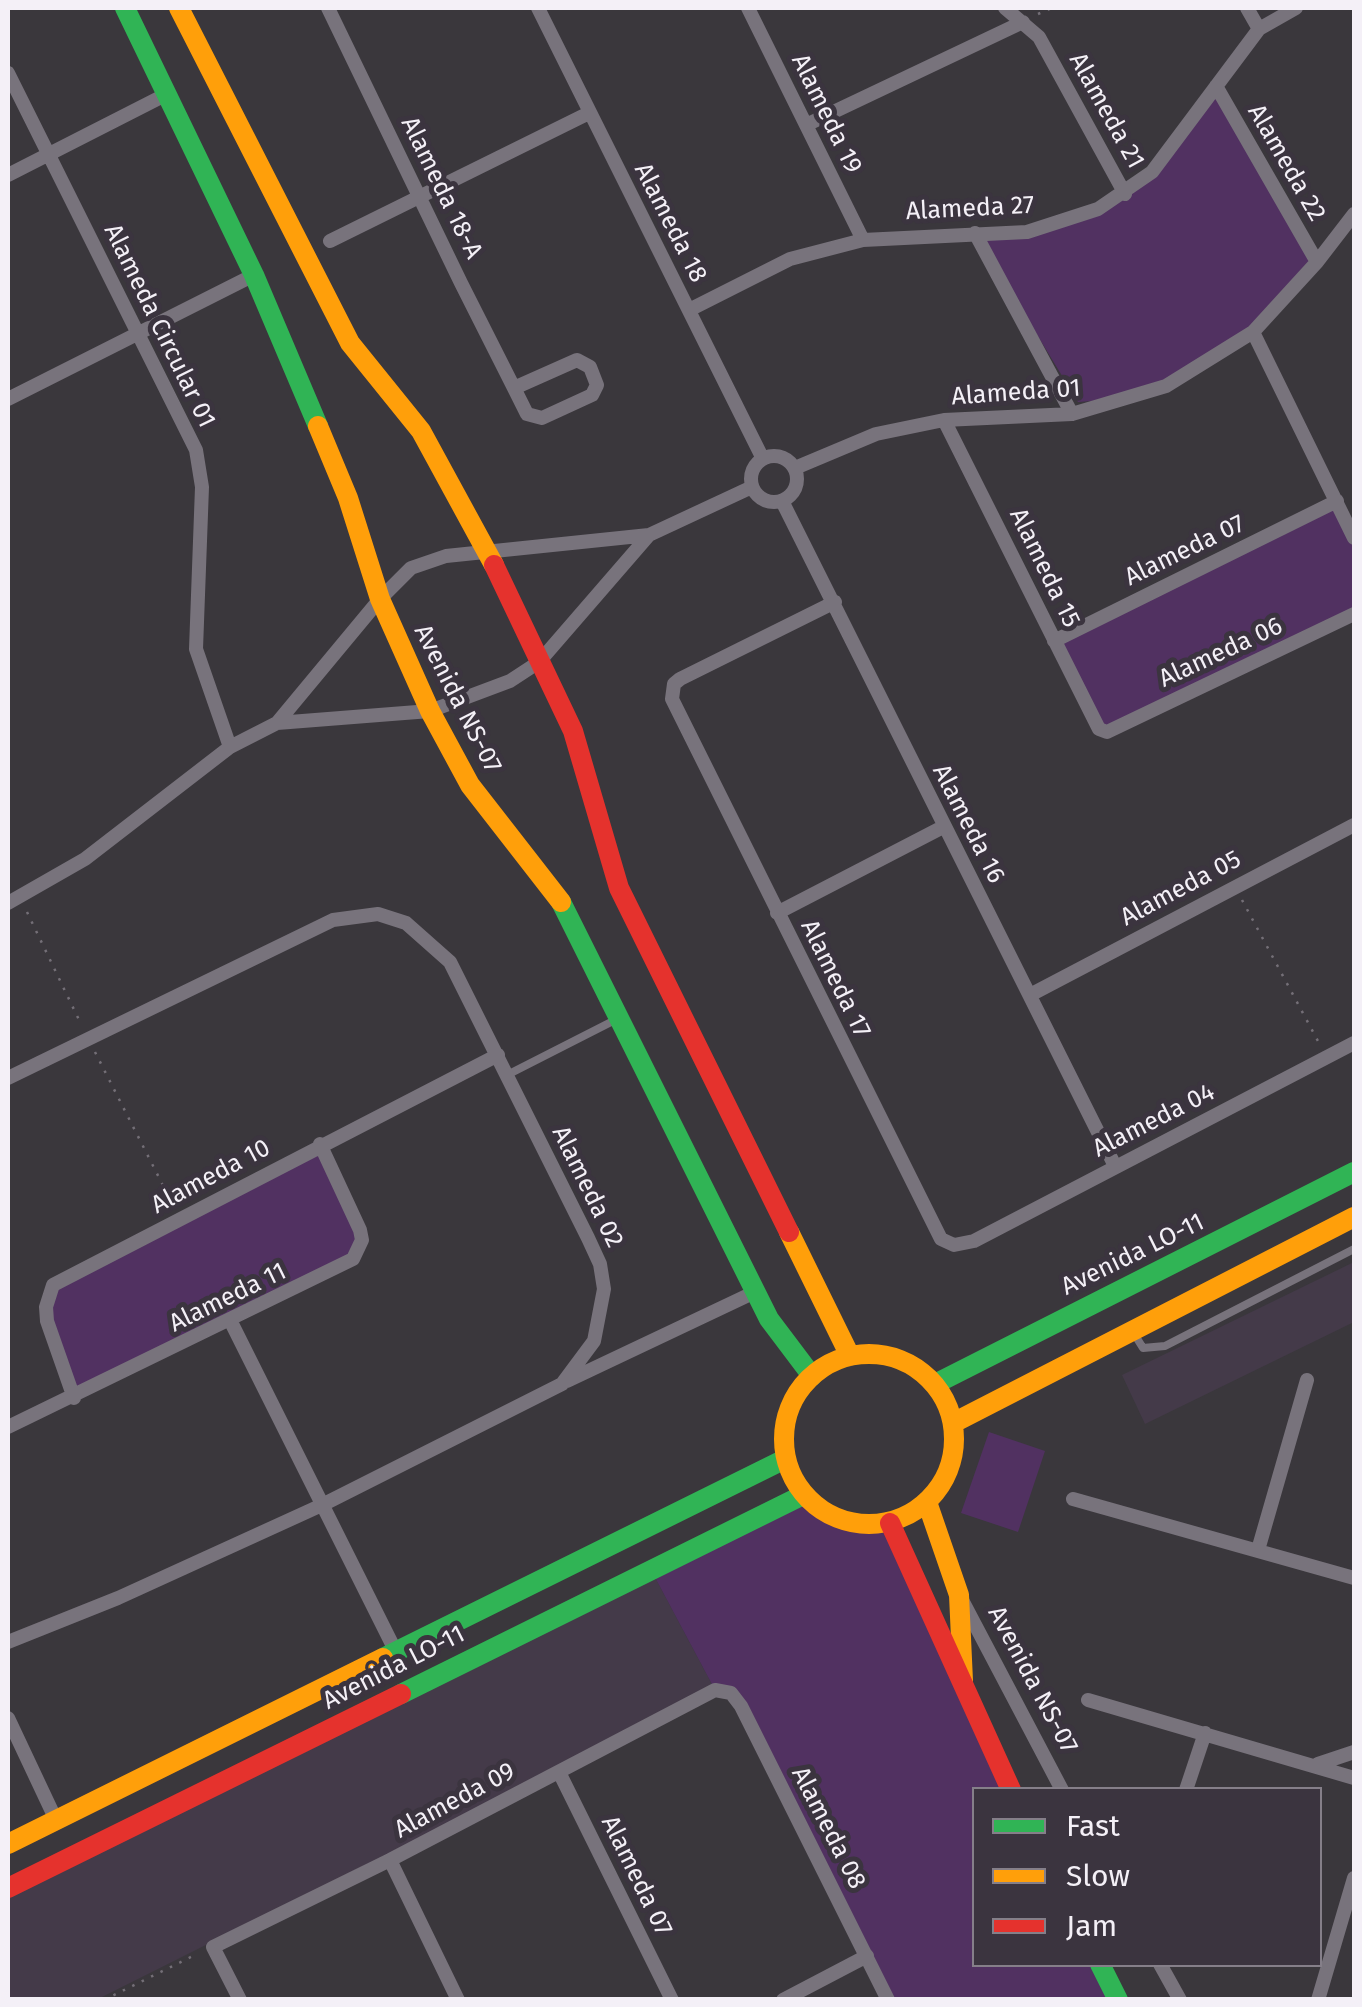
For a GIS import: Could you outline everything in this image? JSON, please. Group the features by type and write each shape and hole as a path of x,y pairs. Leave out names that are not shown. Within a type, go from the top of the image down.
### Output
{"street":[{"name":"Avenida NS-07","path":"125,8 254,274 348,498 380,599 430,711 470,784 562,904 769,1319 812,1376"},
{"path":"179,8 350,343 421,431 488,553 573,731 619,888 850,1356"},
{"name":"Alameda 18-A","path":"328,8 514,388 528,414 538,419 592,396 598,385 590,367 577,360 514,388"},
{"name":"Alameda 18","path":"538,8 763,459"},
{"name":"Alameda 19","path":"748,8 863,240"},
{"name":"Alameda 21","path":"1004,8 1024,22 1058,70 1125,194"},
{"path":"1246,8 1259,29"},
{"name":"Alameda 27","path":"689,310 790,259 863,240 1027,232 1068,222 1125,194 1152,172 1259,29 1296,8"},
{"path":"806,126 1024,22"},
{"name":"Alameda Circular 01","path":"8,73 196,450 200,467 196,649 230,747"},
{"name":"Alameda 22","path":"1216,86 1317,262"},
{"path":"8,176 165,95"},
{"path":"330,241 590,113"},
{"name":"Alameda 01","path":"794,468 876,434 944,420 1072,414 1166,386 1253,332 1317,262 1354,214"},
{"path":"975,233 1072,414"},
{"path":"8,399 254,274"},
{"path":"1253,332 1354,538"},
{"name":"Alameda 15","path":"944,420 1092,720 1106,732"},
{"path":"777,456 794,468 796,487 782,501 768,502 752,487 754,468 763,459 777,456"},
{"path":"278,723 380,599 412,568 446,556 650,535 752,487"},
{"name":"Alameda 16","path":"782,501 836,602 943,827 1115,1166"},
{"name":"Alameda 07","path":"1054,641 1337,501"},
{"path":"8,904 85,859 230,747 278,723 430,711 481,695 539,662 650,535"},
{"name":"Alameda 17","path":"836,602 680,679 672,691 674,706 935,1231 948,1244 974,1241"},
{"name":"Alameda 06","path":"1106,732 1354,614"},
{"name":"Alameda 05","path":"1030,994 1354,825"},
{"path":"777,913 943,827"},
{"name":"Alameda 02","path":"8,1078 333,920 355,913 378,914 406,923 431,940 450,962 498,1055 600,1264 602,1318 594,1341 562,1384 322,1505 118,1598 8,1642"},
{"name":"Alameda 04","path":"974,1241 1354,1044"},
{"name":"Alameda 10","path":"74,1398 47,1321 46,1306 53,1285 498,1055"},
{"name":"Alameda 11","path":"8,1427 344,1266 359,1251 360,1230 320,1144"},
{"name":"Avenida LO-11","path":"935,1384 1354,1172"},
{"path":"955,1422 1354,1217"},
{"path":"562,1384 755,1292"},
{"path":"231,1322 396,1652"},
{"path":"850,1356 896,1358 918,1368 935,1384 955,1422 954,1450 946,1478 928,1502 890,1523 858,1525 828,1515 803,1495 785,1459 788,1414 812,1376 850,1356"},
{"path":"1258,1550 1307,1380"},
{"name":"Avenida LO-11","path":"8,1844 785,1459"},
{"name":"Avenida LO-11","path":"8,1888 803,1495"},
{"path":"1073,1499 1354,1578"},
{"name":"Avenida NS-07","path":"928,1502 958,1595 1060,1787"},
{"name":"Avenida NS-07","path":"890,1523 1011,1787"},
{"name":"Avenida NS-07","path":"958,1595 964,1692"},
{"name":"Alameda 09","path":"213,1947 390,1860 715,1690"},
{"name":"Alameda 08","path":"715,1690 731,1694 742,1706 888,2000"},
{"path":"1088,1700 1354,1778"},
{"path":"8,1718 56,1820"},
{"path":"1187,1787 1205,1734"},
{"path":"1312,1765 1354,1752"},
{"name":"Alameda 07","path":"559,1772 672,2000"},
{"path":"390,1860 458,2000"},
{"path":"1318,2000 1354,1878"},
{"path":"213,1947 240,2000"},
{"path":"784,2000 867,1956"},
{"path":"1102,1967 1118,2000"},
{"path":"1162,1967 1180,2000"}],"lane":[{"path":"507,1075 618,1018"},
{"path":"1133,1332 1143,1348 1164,1346 1354,1248"}],"path":[{"path":"1234,886 1326,1058"},
{"path":"104,2000 213,1947"}],"shaded area":[{"path":"1216,86 1317,262 1253,332 1134,398 1078,402 975,233 1048,227 1125,194"},
{"path":"1337,501 1354,538 1354,614 1107,732 1054,641"},
{"path":"320,1144 360,1230 353,1259 74,1398 46,1307 63,1277"},
{"path":"1354,1262 1354,1322 1145,1424 1122,1375"},
{"path":"989,1432 1045,1451 1018,1532 961,1513"},
{"path":"803,1495 858,1525 890,1523 1010,1787 972,1787 972,1967 1101,1967 1118,1999 888,1999 731,1694 715,1690 650,1568"},
{"path":"650,1568 715,1690 98,1999 8,2000 8,1885"}],"traffic: fast":[{"path":"125,8 254,275 318,426"},
{"path":"561,902 769,1319 812,1376"},
{"path":"935,1384 1354,1172"},
{"path":"383,1658 785,1459"},
{"path":"401,1694 803,1495"},
{"path":"1102,1967 1118,2000"}],"traffic: slow":[{"path":"179,8 350,343 421,431 494,565"},
{"path":"318,426 348,498 380,599 430,711 470,785 561,902"},
{"path":"955,1422 1354,1217"},
{"path":"789,1232 850,1356"},
{"path":"869,1354 902,1360 929,1379 948,1406 954,1439 948,1472 929,1499 902,1518 869,1524 836,1518 809,1499 790,1472 784,1439 790,1406 809,1379 836,1360 869,1354"},
{"path":"927,1502 959,1595 963,1681"},
{"path":"8,1844 383,1658"}],"traffic: jam":[{"path":"494,565 573,731 619,888 789,1232"},
{"path":"890,1523 1010,1787"},
{"path":"8,1888 401,1694"}]}
